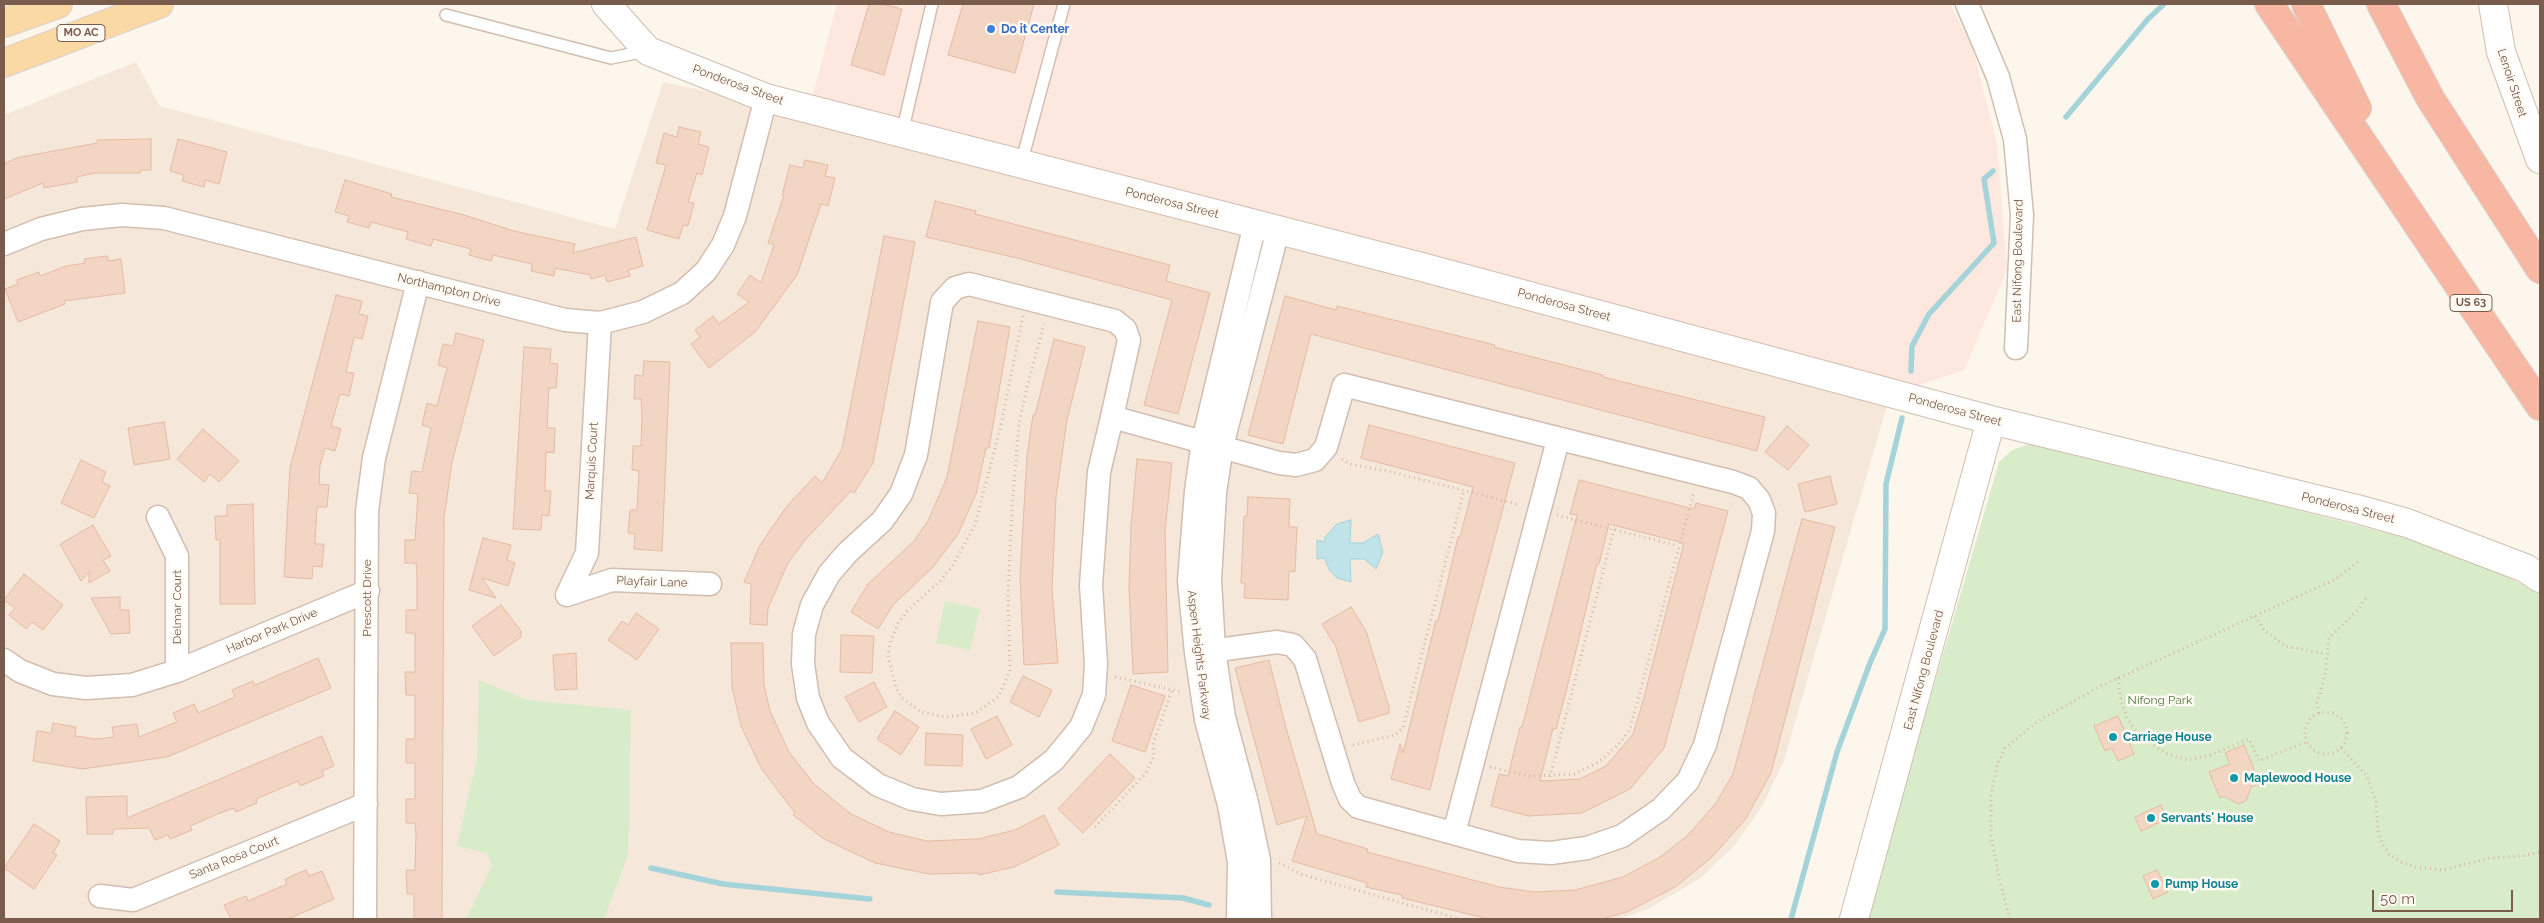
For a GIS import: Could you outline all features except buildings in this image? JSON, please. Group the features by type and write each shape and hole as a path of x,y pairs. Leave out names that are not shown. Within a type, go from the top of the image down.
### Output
{"highway":[{"path":"2269,4 2402,200"},
{"name":"US 63","path":"2306,4 2402,200 2540,406"},
{"path":"2381,4 2430,98 2540,269"},
{"path":"2394,4 2430,98"}],"main road":[{"path":"4,23 58,4"},
{"name":"MO AC","path":"4,64 159,4"}],"street":[{"name":"Ponderosa Street","path":"606,4 648,51 766,98 1266,227 1991,420 2407,523 2525,568 2540,578"},
{"name":"East Nifong Boulevard","path":"1967,4 1998,77 2015,138 2022,214 2016,348"},
{"name":"Lenoir Street","path":"2493,4 2501,52 2540,159"},
{"name":"Northampton Drive","path":"4,244 41,229 82,219 122,215 164,218 565,320 600,323 644,312 682,293 706,270 723,245 735,216 766,98"},
{"name":"Aspen Heights Parkway","path":"1238,919 1239,862 1229,805 1206,720 1202,696 1215,493 1213,443 1266,227"},
{"name":"Prescott Drive","path":"365,919 367,511 374,458 418,282"},
{"path":"969,284 1050,305 1115,321 1125,329 1129,340 1099,472 1092,566 1094,695 1081,727 1054,760 1019,787 982,801 941,804 912,799 878,785 842,758 818,723 808,698 803,664 804,634 812,605 829,574 882,521 900,494 916,455 942,302 955,288 969,284"},
{"name":"Marquis Court","path":"567,595 587,553 600,323"},
{"path":"1112,417 1213,443 1279,463 1296,464 1315,460 1326,447 1344,385 1749,488 1759,500 1764,513 1763,531 1705,745 1688,781 1661,809 1622,836 1587,848 1552,853 1518,852 1358,807 1350,799 1305,659 1293,645 1277,642 1205,651"},
{"name":"East Nifong Boulevard","path":"1854,919 1991,420"},
{"path":"1454,833 1558,440"},
{"name":"Delmar Court","path":"158,517 177,556 177,671"},
{"name":"Playfair Lane","path":"567,595 612,580 710,584"},
{"name":"Harbor Park Drive","path":"4,660 20,671 53,684 86,688 132,685 177,671 368,591"},
{"name":"Aspen Heights Parkway","path":"1205,651 1247,802 1259,860 1260,919"},
{"name":"Santa Rosa Court","path":"100,896 133,900 366,804"}],"lane":[{"path":"902,133 932,4"},
{"path":"1021,164 1064,4"},
{"path":"446,15 611,58 648,51"}],"path":[{"path":"1026,299 1001,425 976,525 952,567 940,581 908,610 898,623 890,640 888,655 892,674 902,698 921,712 934,716 966,716 987,706 998,697 1010,671 1008,594 1012,509 1020,424 1027,386 1050,305"},
{"path":"1326,447 1349,464 1392,472 1678,546"},
{"path":"1473,763 1529,776 1550,777 1574,774 1599,762 1620,743 1630,729 1699,474"},
{"path":"1333,750 1395,735 1403,728 1464,490"},
{"path":"1550,777 1614,529"},
{"path":"2010,919 1999,878 1991,835 1991,795 1997,765 2006,748 2038,721 2118,678 2336,579 2360,560"},
{"path":"2319,713 2318,704 2325,675 2328,638 2358,610 2368,595"},
{"path":"2255,616 2264,630 2285,646 2326,654"},
{"path":"1095,675 1120,678 1202,696"},
{"path":"2118,678 2121,700 2127,718 2139,735 2165,753 2188,760 2211,754 2249,739 2258,761 2306,742"},
{"path":"1095,827 1146,773 1154,756 1153,744 1172,690"},
{"path":"2319,713 2333,713 2344,722 2347,735 2341,748 2329,754 2316,752 2306,742 2308,722 2319,713"},
{"path":"2341,748 2368,776 2376,802 2378,833 2389,854 2401,862 2415,867 2443,870 2490,858 2539,853"},
{"path":"1259,860 1277,862 1303,875 1460,919"}],"shaded area":[{"path":"837,4 1950,4 1972,46 1997,144 2007,270 1964,370 1890,395 808,113"},
{"path":"136,62 160,106 615,229 663,82 808,113 1890,395 1784,760 1763,805 1735,845 1701,878 1648,909 1619,919 4,919 4,115"}],"green space":[{"name":"Nifong Park","path":"2035,442 2452,550 2540,593 2540,919 1866,919 1999,462 2012,450"},
{"path":"945,601 980,609 970,650 936,643"},
{"path":"479,680 527,700 631,710 628,855 604,919 466,919 492,866 487,853 457,846 477,758"}],"water":[{"path":"1351,520 1350,543 1363,543 1378,534 1383,552 1376,569 1364,559 1350,559 1351,582 1337,578 1330,571 1324,558 1317,559 1317,540 1324,542 1325,537 1337,524"}],"waterway":[{"path":"2066,117 2148,19 2164,4"},
{"path":"1911,371 1912,346 1929,314 1994,243 1984,179 1993,171"},
{"path":"1791,919 1837,752 1870,663 1885,629 1886,484 1902,418"},
{"path":"651,868 723,884 870,899"},
{"path":"1057,892 1183,898 1209,905"}],"place":[{"name":"Do it Center","path":"991,29"},
{"name":"Carriage House","path":"2113,737"},
{"name":"Maplewood House","path":"2234,778"},
{"name":"Servants' House","path":"2151,818"},
{"name":"Pump House","path":"2155,884"}]}
